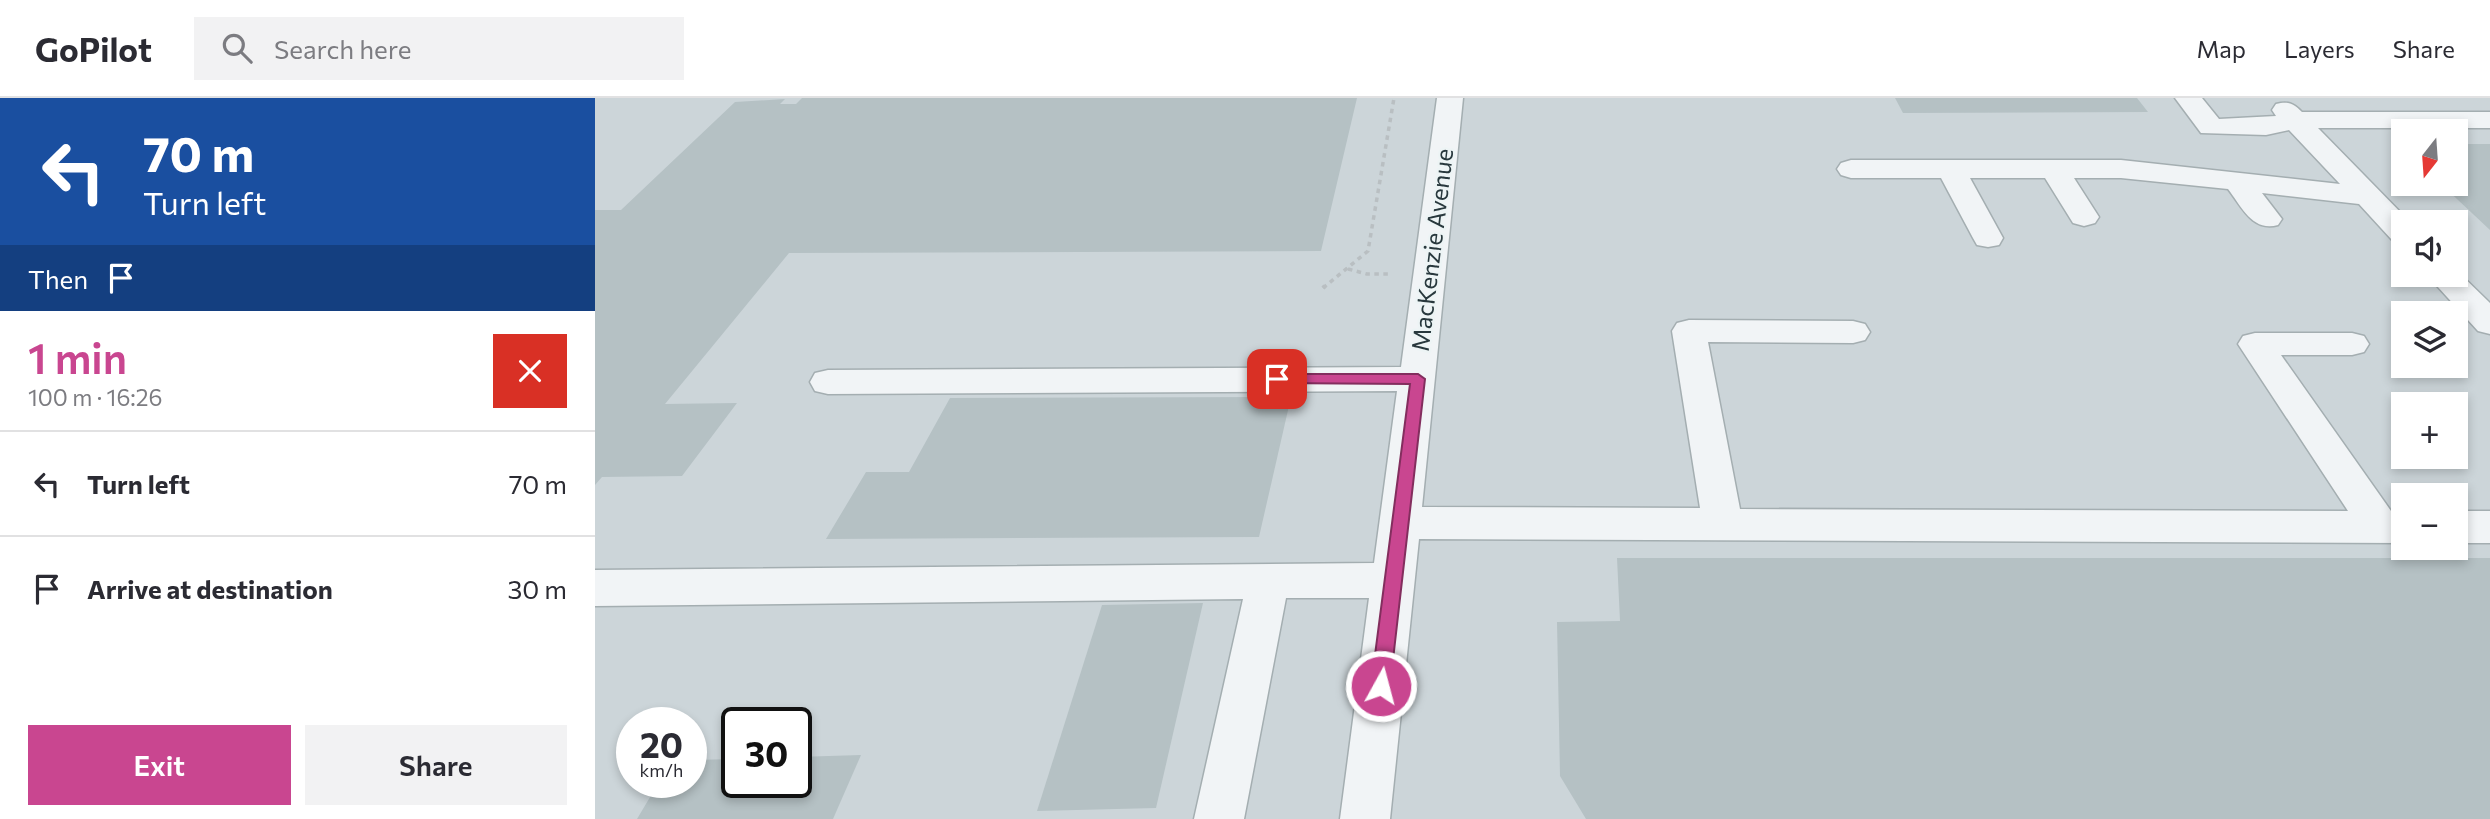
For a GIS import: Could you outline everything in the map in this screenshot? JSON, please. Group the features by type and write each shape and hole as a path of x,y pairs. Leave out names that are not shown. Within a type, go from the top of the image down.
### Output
{"street":[{"name":"MacKenzie Avenue","path":"1365,819 1450,98"},
{"path":"2187,98 2211,127 2266,127 2295,120 2490,120"},
{"path":"2273,98 2391,221"},
{"path":"1851,169 2121,169 2367,196"},
{"path":"2054,169 2084,217"},
{"path":"1951,170 1988,238"},
{"path":"2237,182 2267,219"},
{"path":"2455,287 2490,323"},
{"path":"1723,525 1689,331 1853,332"},
{"path":"2352,344 2255,344 2391,526"},
{"path":"828,382 1418,379"},
{"path":"1400,523 2391,527"},
{"path":"2468,527 2490,527"},
{"path":"595,588 1393,580"},
{"path":"1219,819 1268,581"}],"path":[{"path":"1323,288 1368,251 1394,98"},
{"path":"1348,269 1367,274 1388,274"}],"shaded area":[{"path":"595,98 2490,98 2490,819 595,819"}],"building":[{"path":"802,98 1357,98 1321,251 789,253 665,404 737,403 682,476 602,477 595,485 595,210 621,210 735,102 785,99 780,104 796,104"},
{"path":"1895,98 2137,98 2148,112 1903,113"},
{"path":"2468,144 2490,144 2490,230 2454,196 2468,196"},
{"path":"1291,397 1259,537 826,539 866,472 909,472 950,398"},
{"path":"1617,558 2490,558 2490,819 1586,819 1560,776 1557,622 1620,621"},
{"path":"1203,603 1156,808 1037,811 1102,605"},
{"path":"861,755 833,819 637,819 649,798 707,798 707,760 721,759 721,798 812,798 812,757"}],"route":[{"path":"1277,379 1418,379 1381,686"}]}
